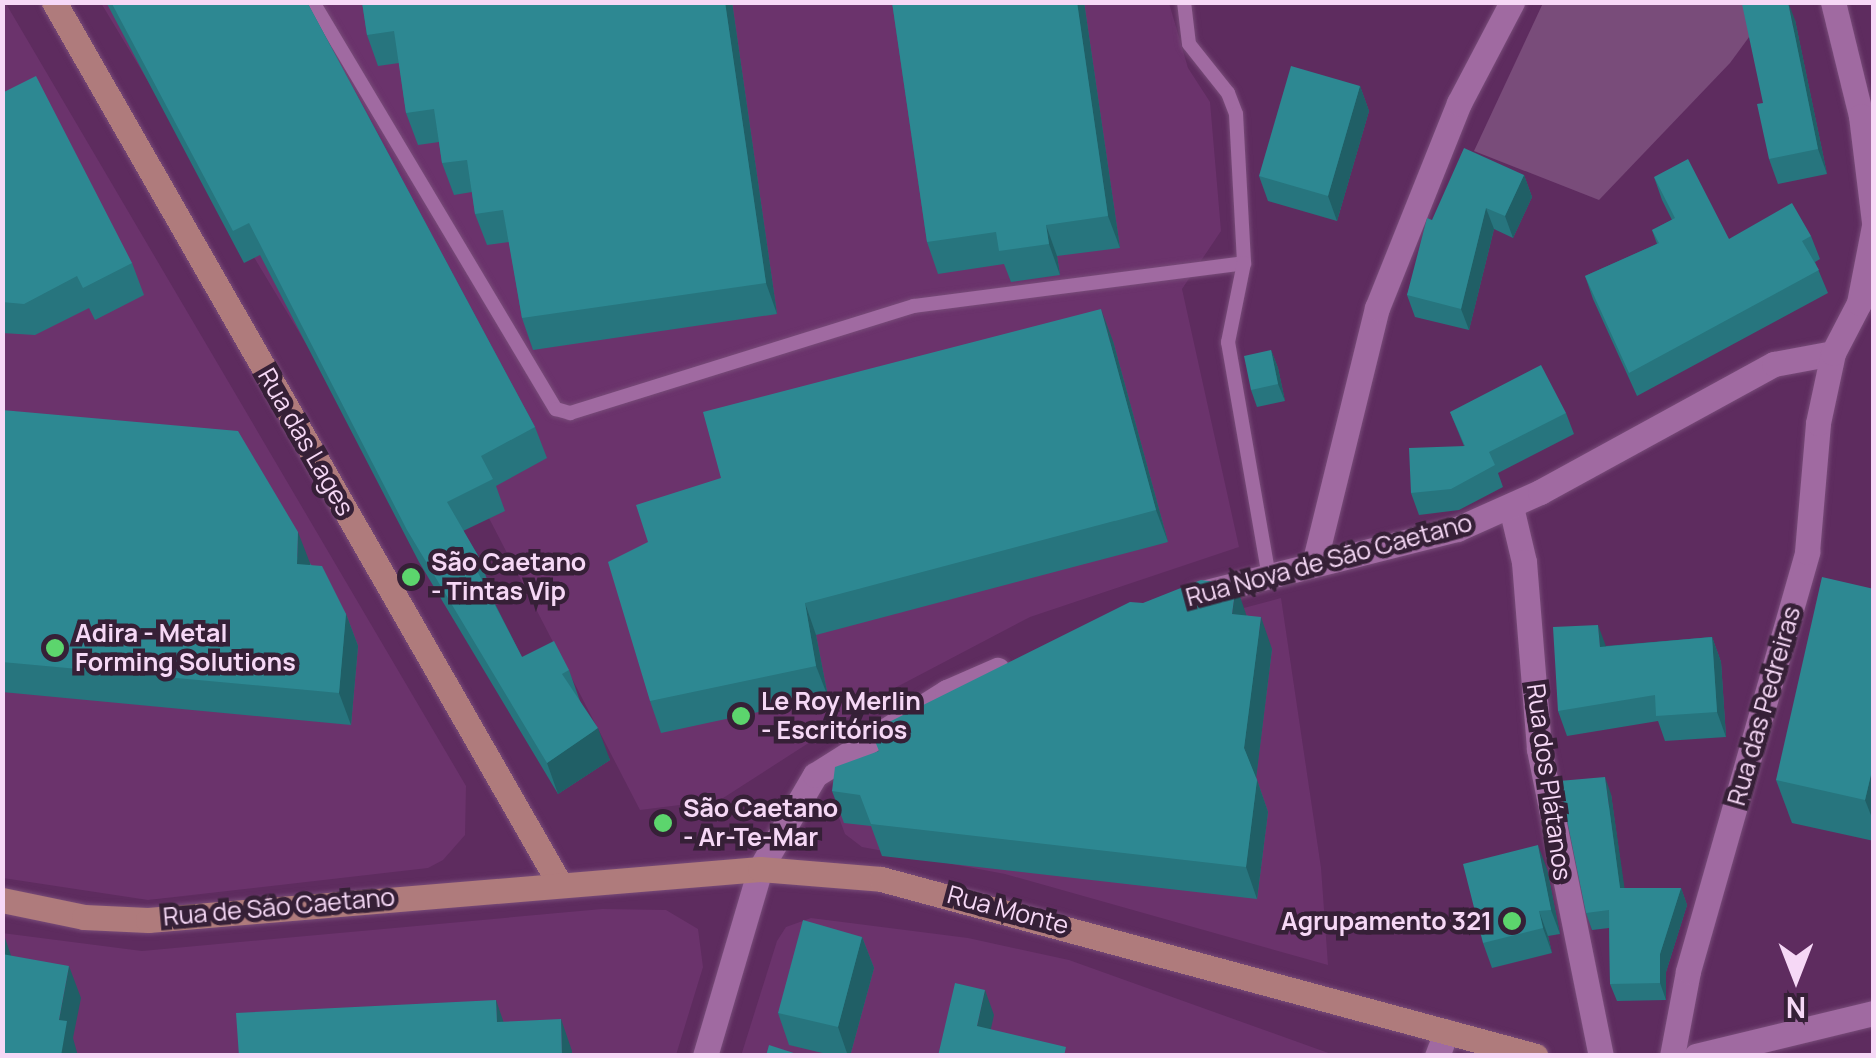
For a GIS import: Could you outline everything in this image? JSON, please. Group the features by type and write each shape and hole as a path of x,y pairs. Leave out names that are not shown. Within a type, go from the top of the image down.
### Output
{"main road":[{"name":"Rua das Lages","path":"54,2 558,881"},
{"name":"Rua Monte","path":"558,881 760,868 881,879 952,894 1441,1044 1536,1056"},
{"name":"Rua de São Caetano","path":"2,900 84,917 148,920 558,881"}],"street":[{"path":"1314,564 1377,308 1459,104 1512,2"},
{"name":"Rua das Pedreiras","path":"1672,1056 1688,971 1808,552 1818,423 1833,353 1859,303 1874,224 1862,116 1832,2"},
{"name":"Rua Nova de São Caetano","path":"1179,600 1268,572 1457,529 1510,507 1774,364 1833,353"},
{"name":"Rua dos Plátanos","path":"1510,507 1524,562 1550,817 1602,1056"},
{"path":"705,1056 760,868 815,775 947,692 1018,661"},
{"path":"1696,1056 1874,1013"}],"lane":[{"path":"313,2 556,409 570,414 914,306 1244,263"},
{"path":"1184,2 1189,44 1228,93 1236,114 1244,263 1228,342 1268,572"}],"shaded area":[{"path":"5,2 466,786 465,835 443,860 428,868 148,900 3,878"},
{"path":"101,3 1169,3 1188,68 1210,102 1221,231 1182,289 1239,547 1030,617 891,690 720,800 640,810 477,495 418,530"},
{"path":"1543,3 1774,3 1730,63 1599,200 1474,151"},
{"path":"1281,598 1321,868 1328,965 1005,874 862,847 845,834 838,815 840,796 1157,631"},
{"path":"602,909 666,910 698,929 703,967 676,1055 3,1056 2,933 142,951"},
{"path":"811,918 968,938 1069,960 1334,1055 741,1056 777,941 786,927"}],"building":[{"path":"111,2 307,2 535,427 481,456 493,479 447,502 480,559 473,563 522,657 554,641 569,670 562,674 598,728 547,763 407,530 249,223 233,231"},
{"path":"362,2 725,2 766,283 522,318 503,210 475,214 467,160 442,163 434,109 406,113 394,31 367,35"},
{"path":"892,2 1077,2 1108,216 1046,225 1049,244 999,251 996,232 927,242"},
{"path":"1788,2 1818,149 1769,159 1757,104 1763,103 1742,4"},
{"path":"1291,66 1360,86 1328,196 1259,176"},
{"path":"36,76 132,263 83,288 77,276 24,304 2,302 2,93"},
{"path":"1464,148 1524,175 1505,216 1486,208 1461,309 1407,295 1427,218 1432,220"},
{"path":"1688,159 1729,239 1792,203 1811,236 1802,241 1819,270 1629,373 1585,276 1659,243 1652,230 1675,218 1654,177"},
{"path":"1101,309 1156,510 805,603 816,666 650,701 608,562 648,542 636,505 721,478 703,412"},
{"path":"1271,350 1278,384 1251,390 1244,356"},
{"path":"1541,365 1566,413 1489,452 1495,465 1451,489 1411,493 1409,448 1465,446 1450,412"},
{"path":"2,410 238,431 298,532 297,564 322,566 346,614 339,693 2,662"},
{"path":"1822,577 1874,589 1874,762 1865,800 1776,780"},
{"path":"1201,580 1236,585 1232,614 1261,617 1244,748 1257,780 1246,867 871,824 860,795 832,791 835,767 879,751 871,731 1130,602 1143,603"},
{"path":"1598,625 1600,647 1712,637 1717,712 1656,716 1655,695 1558,711 1553,627"},
{"path":"1605,777 1620,888 1681,888 1660,954 1660,983 1610,984 1609,910 1586,913 1559,781"},
{"path":"1538,845 1551,910 1539,911 1543,928 1483,943 1463,864"},
{"path":"803,920 862,937 838,1027 778,1013"},
{"path":"2,954 69,966 59,1020 67,1021 61,1056 2,1056"},
{"path":"955,983 985,990 977,1026 1066,1047 1064,1056 938,1056"},
{"path":"496,1000 497,1022 561,1019 562,1056 239,1056 236,1013"},
{"path":"769,1045 803,1056 766,1056"}],"place":[{"name":"São Caetano - Tintas Vip","path":"411,577"},
{"name":"Adira - Metal Forming Solutions","path":"55,648"},
{"name":"Le Roy Merlin - Escritórios","path":"741,716"},
{"name":"São Caetano - Ar-Te-Mar","path":"663,823"},
{"name":"Agrupamento 321","path":"1512,921"}]}
